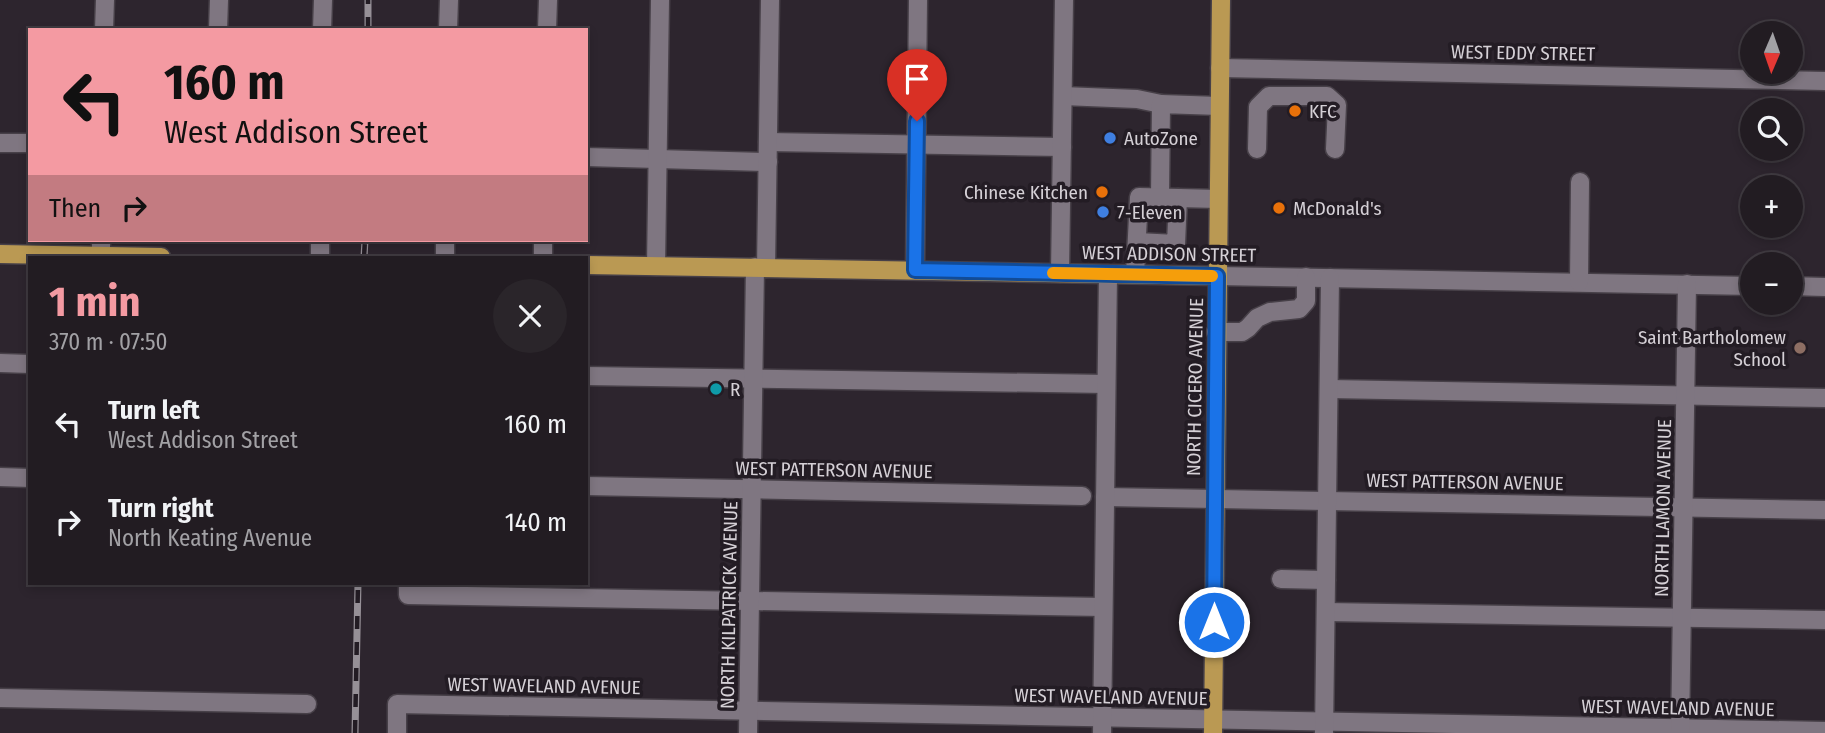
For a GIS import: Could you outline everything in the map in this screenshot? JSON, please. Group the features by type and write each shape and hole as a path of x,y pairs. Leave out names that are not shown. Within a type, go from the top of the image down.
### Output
{"main road":[{"name":"NORTH CICERO AVENUE","path":"1213,727 1221,0"},
{"path":"0,254 101,248 154,256"},
{"name":"WEST ADDISON STREET","path":"588,265 1217,276"}],"street":[{"path":"104,28 105,0"},
{"path":"219,0 219,28"},
{"path":"322,28 323,0"},
{"path":"448,28 449,0"},
{"path":"547,28 548,0"},
{"path":"656,266 660,0"},
{"name":"NORTH KILPATRICK AVENUE","path":"748,733 753,378 768,162 770,0"},
{"path":"915,270 918,0"},
{"path":"1060,273 1064,0"},
{"name":"WEST EDDY STREET","path":"1220,68 1825,80"},
{"path":"1063,96 1219,106"},
{"path":"1258,149 1258,107 1269,96 1327,96 1337,105 1335,149"},
{"path":"1137,242 1176,244 1161,104"},
{"path":"768,142 1062,147"},
{"path":"0,143 28,143"},
{"path":"588,157 768,162"},
{"path":"1579,282 1580,182"},
{"path":"1135,274 1139,197 1218,199"},
{"path":"1102,725 1108,274"},
{"name":"WEST ADDISON STREET","path":"1217,276 1740,286"},
{"path":"1216,332 1242,332 1257,318 1270,312 1299,309 1306,301 1306,277"},
{"path":"1324,728 1330,278"},
{"name":"NORTH LAMON AVENUE","path":"1680,731 1687,284"},
{"path":"1803,286 1825,287"},
{"path":"0,363 28,364"},
{"path":"588,376 1106,384"},
{"path":"1329,389 1825,398"},
{"path":"0,477 28,478"},
{"name":"WEST PATTERSON AVENUE","path":"588,486 1082,496"},
{"name":"WEST PATTERSON AVENUE","path":"1105,497 1825,510"},
{"path":"1281,579 1326,580"},
{"path":"408,585 408,595 1103,607"},
{"path":"1326,612 1825,620"},
{"path":"0,698 307,704"},
{"name":"WEST WAVELAND AVENUE","path":"397,733 397,704 748,711 1102,725 1825,731"}],"railway":[{"path":"368,0 368,28"},
{"path":"364,256 365,242"},
{"path":"355,733 358,585"}],"slow traffic":[{"path":"1053,273 1212,276"}],"place":[{"name":"KFC","path":"1295,111"},
{"name":"AutoZone","path":"1110,138"},
{"name":"Chinese Kitchen","path":"1102,192"},
{"name":"McDonald's","path":"1279,208"},
{"name":"7-Eleven","path":"1103,212"},
{"name":"Saint Bartholomew School","path":"1800,348"},
{"name":"R","path":"716,389"}],"route":[{"path":"917,121 915,270 1217,276 1214,622"}]}
